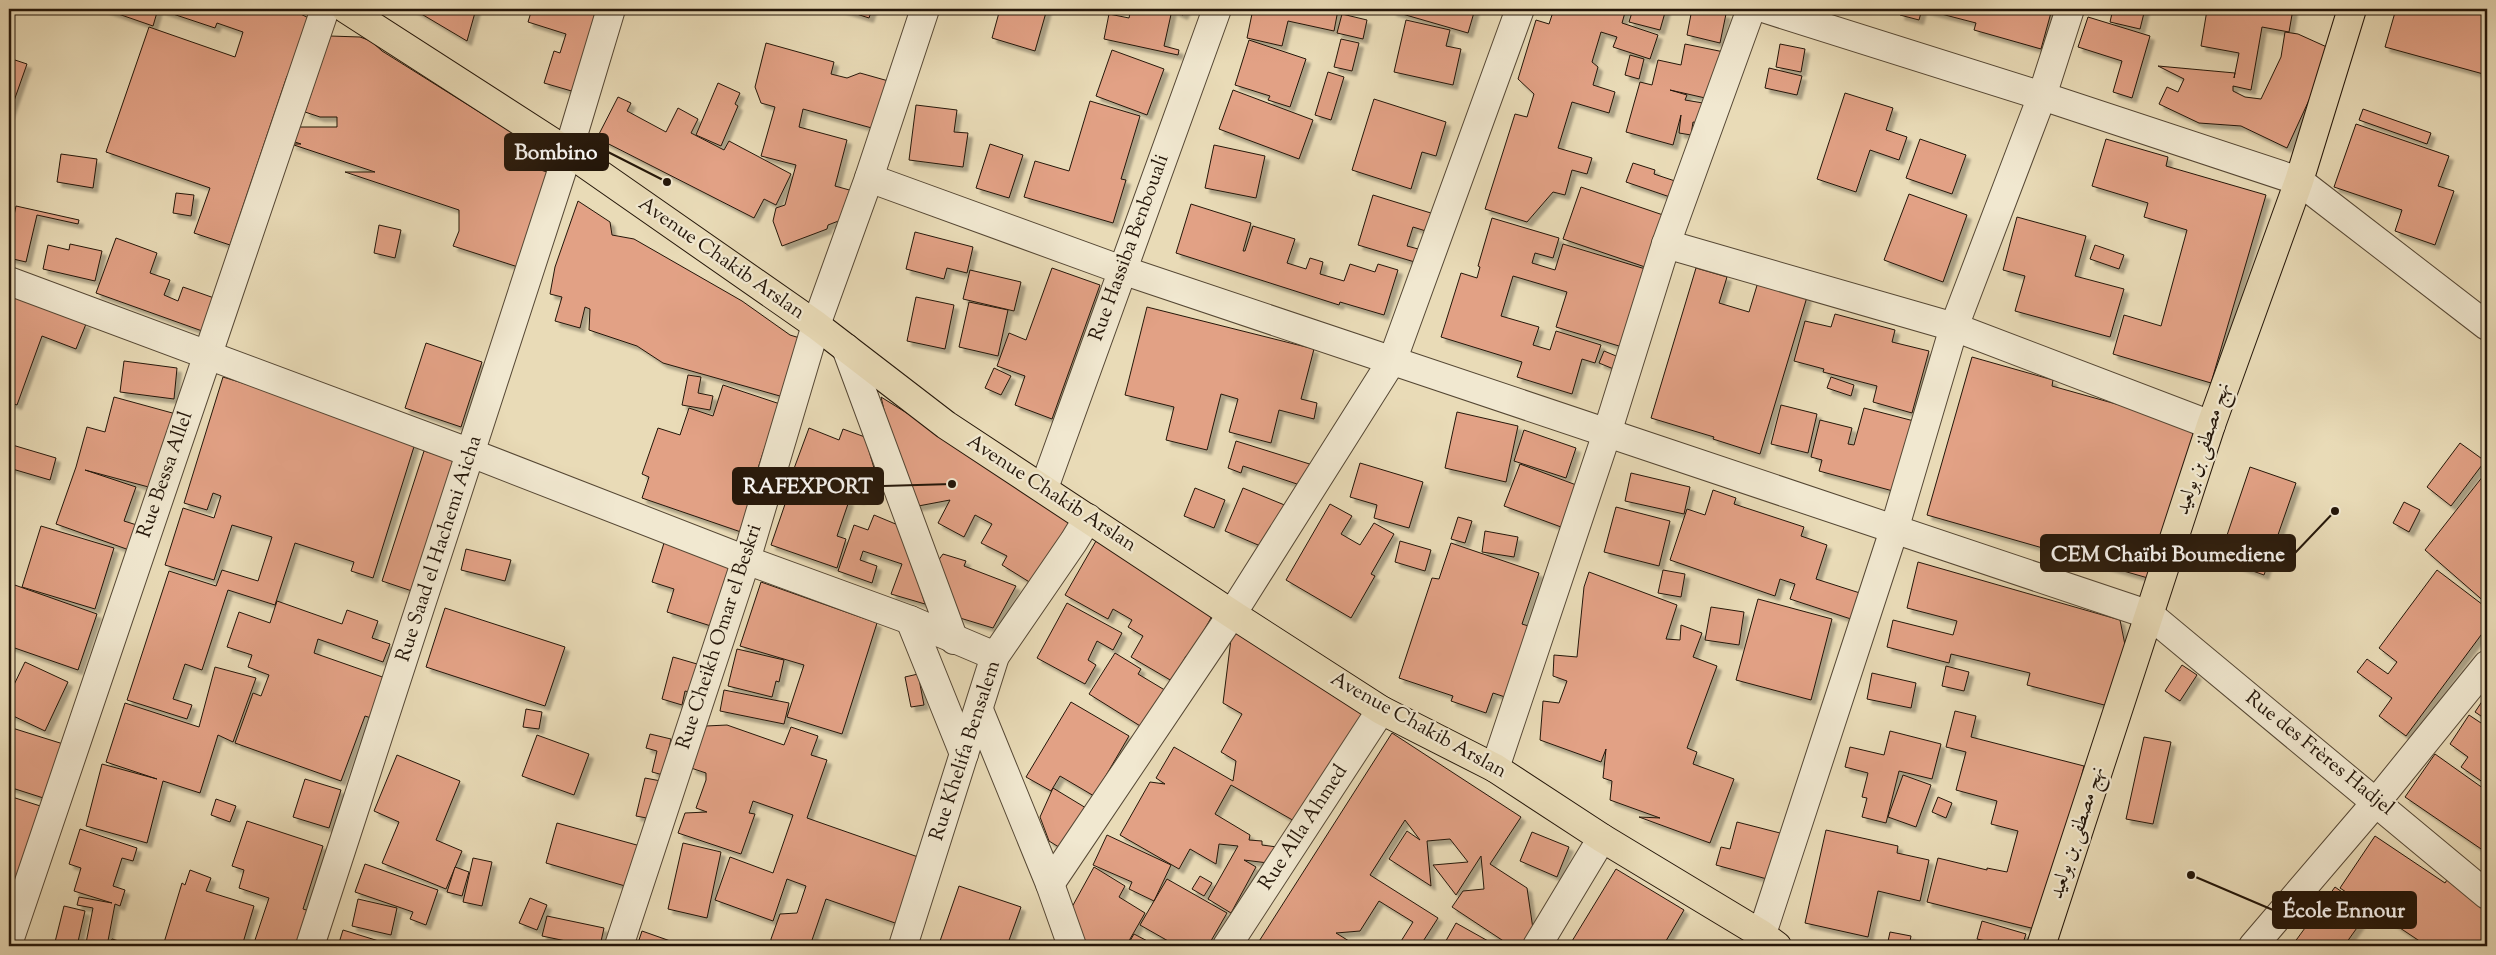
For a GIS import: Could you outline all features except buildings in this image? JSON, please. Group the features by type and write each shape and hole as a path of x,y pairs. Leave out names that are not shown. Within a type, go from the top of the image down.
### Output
{"main road":[{"name":"Avenue Chakib Arslan","path":"346,9 568,152 816,326 946,425 1232,614 1381,710 1495,768 1765,942"},
{"name":"نهج مصطفى بن بولعيد","path":"2040,946 2211,425 2299,181 2352,9"}],"street":[{"name":"Rue Bessa Allel","path":"9,941 325,9"},
{"name":"Rue Saad el Hachemi Aicha","path":"310,946 568,152 611,9"},
{"name":"Rue Cheikh Omar el Beskri","path":"619,946 746,560 816,326 869,178 925,9"},
{"name":"Rue Hassiba Benbouali","path":"1044,488 1217,9"},
{"path":"1050,884 1232,614 1393,360 1520,9"},
{"path":"1495,768 1607,433 1666,244 1751,9"},
{"path":"1766,9 2042,96 2299,181 2487,326"},
{"path":"1765,942 1894,530 1954,327 2042,96 2070,9"},
{"path":"869,178 1122,270 2150,615"},
{"path":"1666,244 1954,327 2211,425"},
{"path":"9,282 471,453 746,560 910,620 995,656"},
{"path":"846,348 954,640"},
{"name":"Rue Khelifa Bensalem","path":"903,946 995,656 1088,518"},
{"name":"Rue des Frères Hadjel","path":"2150,615 2487,895"},
{"path":"910,620 964,754"},
{"path":"2253,946 2376,801 2487,665"},
{"path":"979,710 1050,884 1072,946"},
{"name":"Rue Alla Ahmed","path":"1227,946 1381,710"},
{"path":"1537,946 1602,838"}],"place":[{"name":"Bombino","path":"667,182"},
{"name":"RAFEXPORT","path":"952,484"},
{"name":"CEM Chaïbi Boumediene","path":"2335,511"},
{"name":"École Ennour","path":"2191,875"}]}
